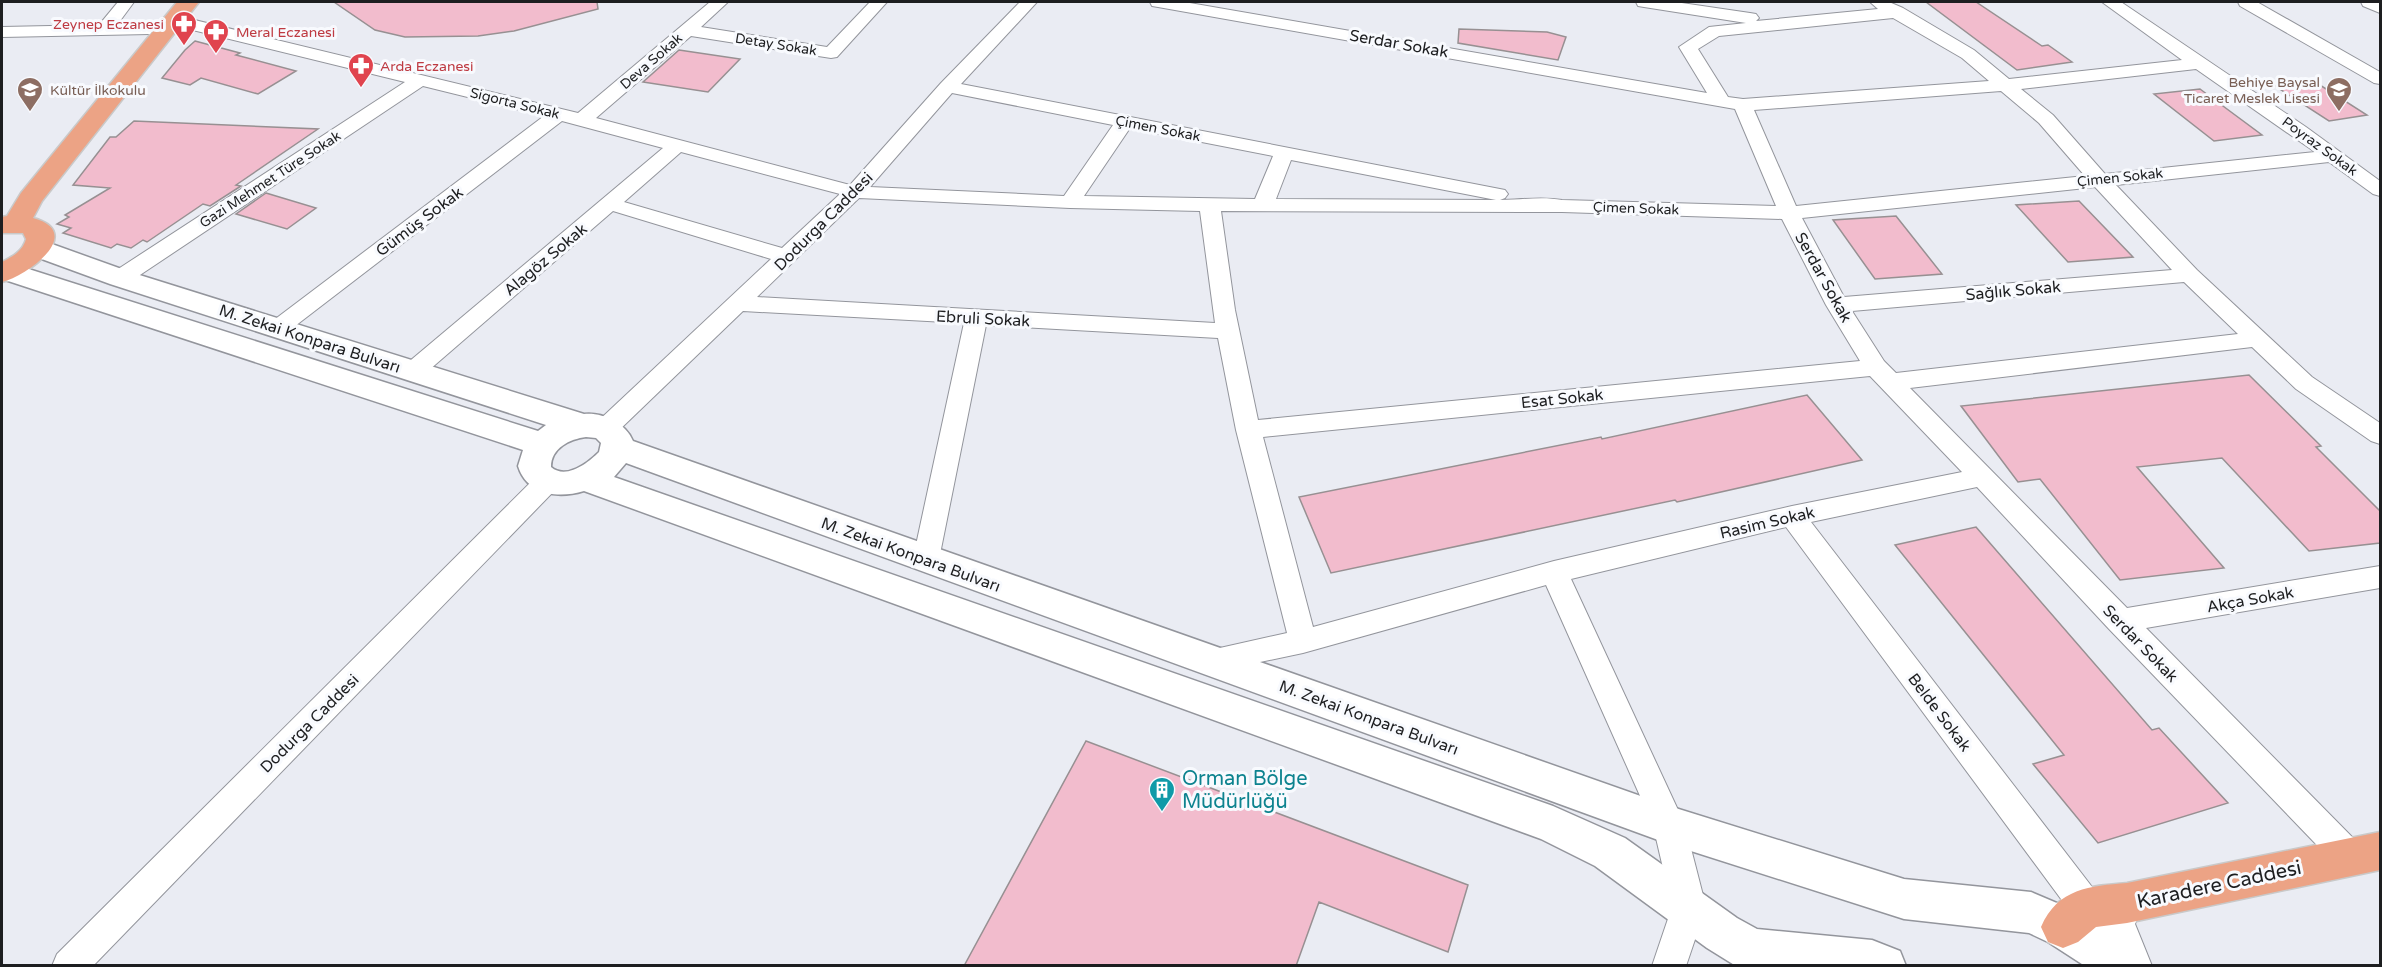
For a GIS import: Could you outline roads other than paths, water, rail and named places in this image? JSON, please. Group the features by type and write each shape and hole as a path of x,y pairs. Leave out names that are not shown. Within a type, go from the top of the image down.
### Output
{"main road":[{"path":"6,219 144,30 176,8"},
{"path":"6,219 30,199 176,8"},
{"path":"4,272 31,256 38,248 41,238 39,231 30,226 6,219"},
{"name":"M. Zekai Konpara Bulvarı","path":"38,248 120,278 602,434 926,559 1669,825 1904,899 2031,913 2092,912 2091,943 2121,966"},
{"name":"M. Zekai Konpara Bulvarı","path":"4,272 543,445"},
{"path":"567,480 606,468 614,459 602,434 562,431 543,445 536,455 534,464 536,472 567,480 1553,825 1610,852 1722,933 1751,950 1786,960 1872,962 1884,966"},
{"name":"Karadere Caddesi","path":"2092,912 2365,854"}],"street":[{"path":"104,31 126,2"},
{"name":"Deva Sokak","path":"582,120 720,2"},
{"name":"Detay Sokak","path":"687,30 831,52 879,2"},
{"name":"Dodurga Caddesi","path":"602,434 854,192 948,87 1029,2"},
{"name":"Serdar Sokak","path":"1158,2 1732,103 1837,305 1883,374 2119,621 2365,854"},
{"path":"1644,2 1781,24"},
{"path":"1878,2 1968,54 2046,119 2189,275 2304,383 2380,435"},
{"name":"Poyraz Sokak","path":"2110,2 2380,190"},
{"path":"2247,2 2380,79"},
{"name":"Sigorta Sokak","path":"176,8 420,80 559,114 854,192 1070,202 1210,205 1562,206"},
{"path":"1897,12 1715,31 1688,47 1732,103 2004,85 2200,63"},
{"path":"2,32 144,30"},
{"name":"Gazi Mehmet Türe Sokak","path":"120,278 420,80"},
{"name":"Çimen Sokak","path":"948,87 1562,206 1789,213 2333,156"},
{"name":"Gümüş Sokak","path":"278,328 559,114"},
{"path":"1070,202 1124,122"},
{"name":"Alagöz Sokak","path":"413,371 677,146"},
{"path":"1263,205 1284,153"},
{"path":"610,204 788,256"},
{"path":"1210,205 1228,331 1248,430 1303,641"},
{"name":"Sağlık Sokak","path":"1837,305 2189,275"},
{"name":"Ebruli Sokak","path":"738,303 1228,331"},
{"path":"926,559 976,318"},
{"name":"Esat Sokak","path":"1248,430 2258,339"},
{"name":"Rasim Sokak","path":"1212,660 1303,641 1554,572 1792,516 1982,477"},
{"name":"Dodurga Caddesi","path":"69,966 567,480"},
{"name":"Belde Sokak","path":"1792,516 2092,912"},
{"path":"1554,572 1669,825 1689,908 1669,966"},
{"name":"Akça Sokak","path":"2119,621 2380,578"},
{"path":"2092,912 2118,924 2129,956 2135,966"}],"place":[{"name":"Zeynep Eczanesi","path":"184,47"},
{"name":"Meral Eczanesi","path":"216,55"},
{"name":"Arda Eczanesi","path":"361,89"},
{"name":"Kültür İlkokulu","path":"30,113"},
{"name":"Behiye Baysal Ticaret Meslek Lisesi","path":"2339,113"},
{"name":"Orman Bölge Müdürlüğü","path":"1162,813"}]}
